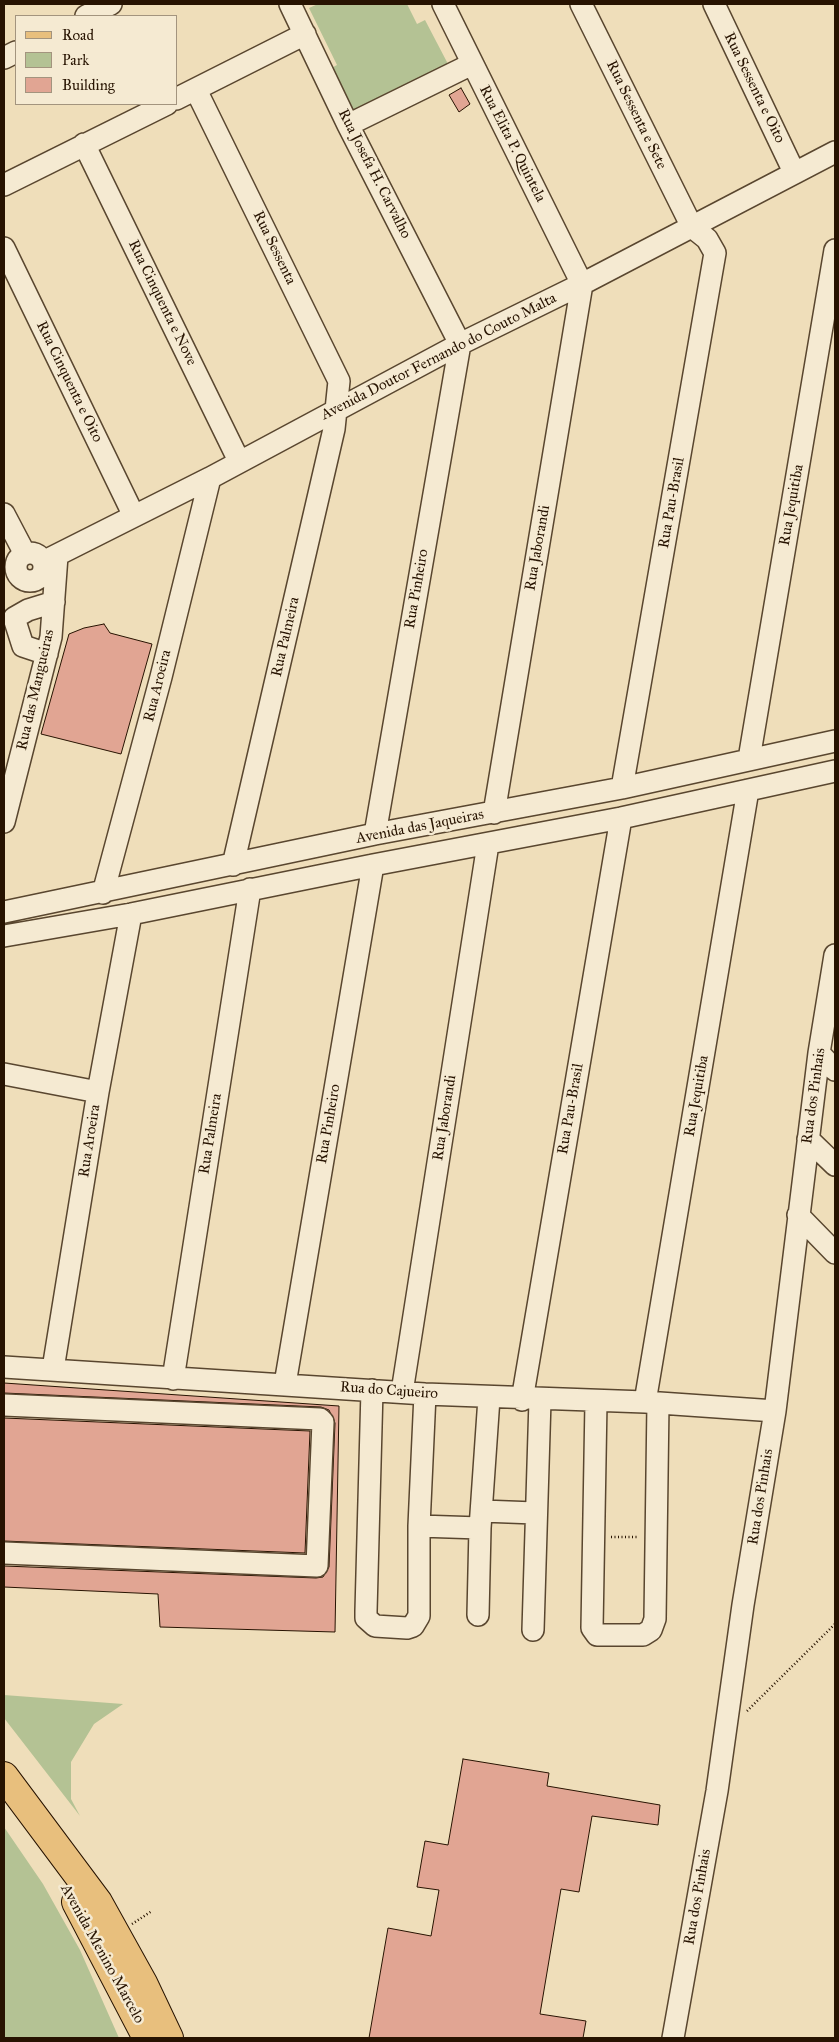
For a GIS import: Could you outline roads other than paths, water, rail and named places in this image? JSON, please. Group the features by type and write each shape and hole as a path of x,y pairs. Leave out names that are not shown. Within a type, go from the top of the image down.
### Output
{"main road":[{"name":"Avenida Menino Marcelo","path":"4,1776 98,1902 143,1984 169,2038"},
{"name":"Avenida Menino Marcelo","path":"4,1796 82,1911 147,2038"}],"street":[{"path":"88,15 111,4"},
{"name":"Rua Josefa H. Carvalho","path":"290,4 348,125 460,344"},
{"name":"Rua Elita P. Quintela","path":"443,4 582,284"},
{"name":"Rua Sessenta e Sete","path":"581,4 692,227"},
{"name":"Rua Sessenta e Oito","path":"714,4 794,172"},
{"path":"178,98 306,34"},
{"path":"348,125 472,64"},
{"name":"Rua Sessenta","path":"196,90 339,381 337,409"},
{"path":"4,185 165,105"},
{"name":"Rua Cinquenta e Nove","path":"84,144 240,461"},
{"name":"Avenida Doutor Fernando do Couto Malta","path":"42,557 134,516 210,478 460,344 582,284 835,152"},
{"name":"Rua Pau-Brasil","path":"622,788 715,253 707,239 692,227"},
{"name":"Rua Cinquenta e Oito","path":"4,248 134,516"},
{"name":"Rua Jequitiba","path":"749,759 835,250"},
{"name":"Rua Jaborandi","path":"494,813 582,284"},
{"name":"Rua Pinheiro","path":"376,834 460,344"},
{"name":"Rua Palmeira","path":"232,865 334,429 337,409"},
{"name":"Rua Aroeira","path":"104,893 161,677 210,478"},
{"path":"4,514 42,557 44,571 40,578 32,581 11,579"},
{"name":"Rua das Mangueiras","path":"4,822 51,637 54,602 42,557"},
{"path":"47,654 23,646 9,610 28,610 54,602"},
{"name":"Avenida das Jaqueiras","path":"4,912 104,893 376,834 622,788 835,741"},
{"name":"Avenida das Jaqueiras","path":"4,936 131,914 250,889 621,818 835,771"},
{"name":"Rua Jequitiba","path":"596,1402 593,1630 597,1635 635,1635 647,1633 652,1630 655,1619 656,1537 652,1403 748,790"},
{"path":"531,806 544,833"},
{"name":"Rua Pau-Brasil","path":"533,1630 535,1513 531,1400 621,818"},
{"name":"Rua Jaborandi","path":"402,1392 488,844"},
{"name":"Rua Pinheiro","path":"285,1384 373,865"},
{"name":"Rua Palmeira","path":"173,1379 250,889"},
{"name":"Rua Aroeira","path":"53,1369 98,1092 131,914"},
{"name":"Rua dos Pinhais","path":"673,2038 703,1872 775,1411 819,1054 835,954"},
{"path":"819,1054 835,1070"},
{"path":"4,1074 98,1092"},
{"path":"808,1139 835,1166"},
{"path":"798,1215 835,1253"},
{"name":"Rua do Cajueiro","path":"4,1367 489,1398 652,1403 775,1411"},
{"path":"372,1390 366,1618 375,1626 407,1628 417,1622 419,1616 419,1526 425,1394"},
{"path":"478,1615 481,1519 489,1398"},
{"path":"4,1405 320,1419 323,1422 317,1566 4,1553"},
{"path":"419,1526 535,1513"}]}
